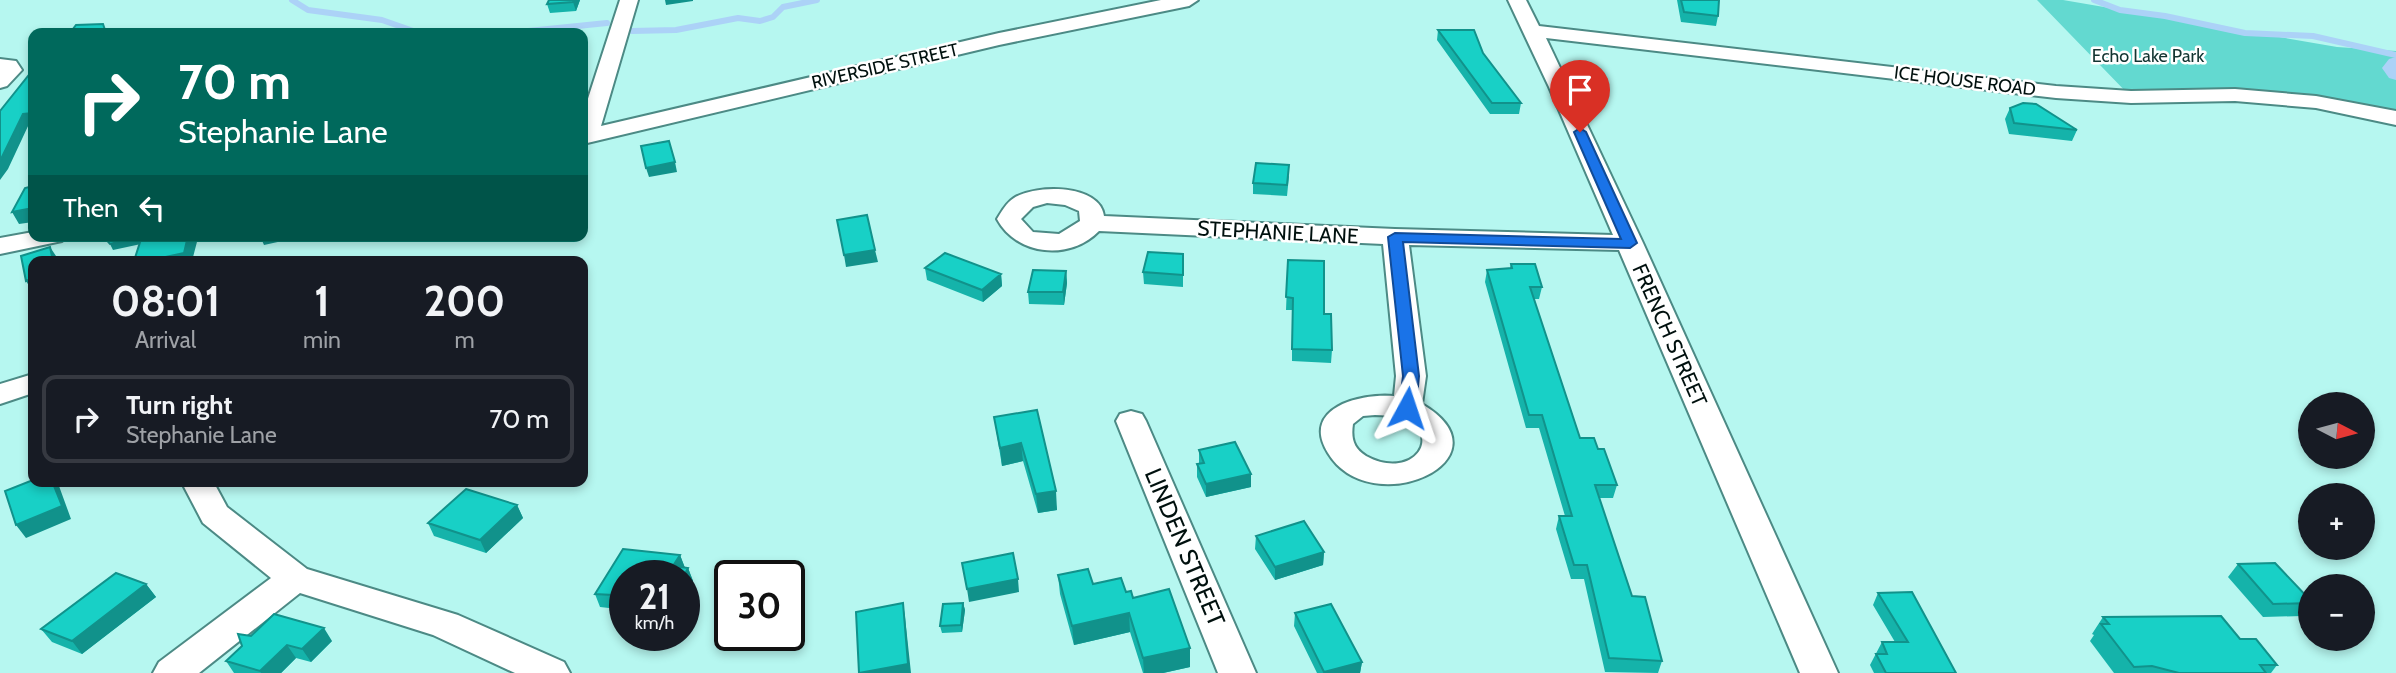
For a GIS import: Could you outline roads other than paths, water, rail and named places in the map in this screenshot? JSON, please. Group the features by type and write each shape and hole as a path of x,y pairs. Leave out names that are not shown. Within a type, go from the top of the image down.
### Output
{"street":[{"path":"588,127 629,0"},
{"name":"RIVERSIDE STREET","path":"588,135 985,42 1189,0"},
{"name":"FRENCH STREET","path":"1517,0 1535,31 1819,673"},
{"name":"ICE HOUSE ROAD","path":"1535,31 2056,92 2131,97 2235,95 2316,102 2396,118"},
{"path":"0,65 9,65 12,70 0,82"},
{"name":"STEPHANIE LANE","path":"1093,223 1395,237 1630,243"},
{"path":"1395,237 1411,376 1407,408"},
{"path":"0,246 28,241"},
{"path":"0,394 28,385"},
{"name":"LINDEN STREET","path":"1131,421 1237,673"},
{"path":"200,487 215,515 295,578 445,625 551,673"},
{"path":"172,673 295,578"}],"waterway":[{"path":"292,0 308,10 382,20 405,28"},
{"path":"632,31 676,30 738,18 760,21 773,17 783,7 817,0"},
{"path":"2094,0 2120,10 2165,16 2245,33 2313,36 2396,55"},
{"path":"558,28 607,23"},
{"path":"2396,63 2392,68 2396,74"}],"park label":[{"name":"Echo Lake Park","path":"2148,56"}]}
